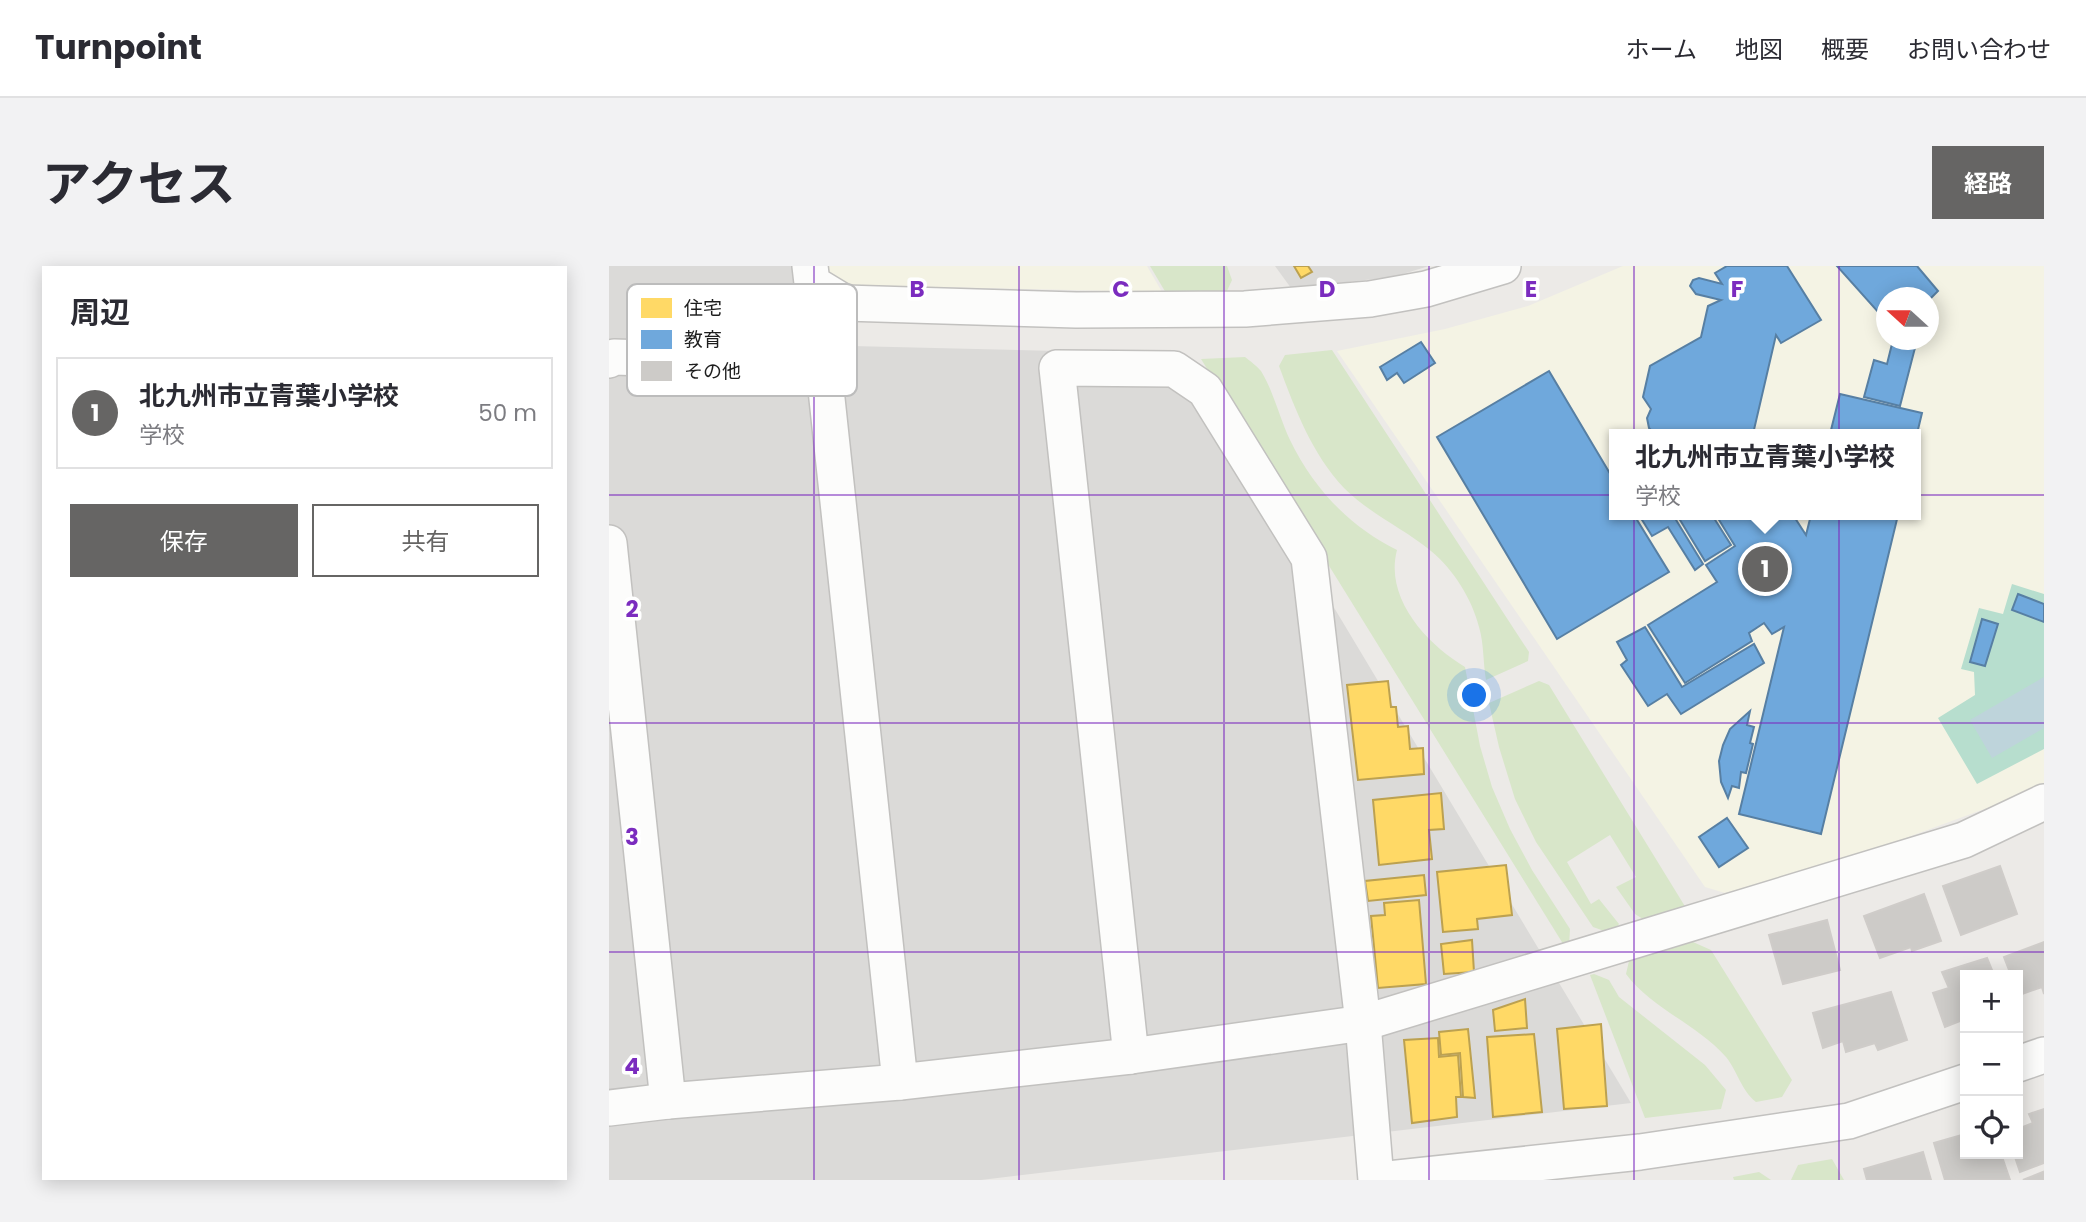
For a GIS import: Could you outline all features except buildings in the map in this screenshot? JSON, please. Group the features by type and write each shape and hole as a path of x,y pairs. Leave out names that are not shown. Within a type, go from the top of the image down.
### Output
{"street":[{"path":"810,266 814,284"},
{"path":"857,303 1076,310 1245,309 1370,299 1418,277 1503,266"},
{"path":"609,360 614,357 627,357"},
{"path":"1131,1056 1057,368 1174,369 1205,390 1309,558 1363,1023 1377,1180 1640,1152 1849,1121 1960,1084"},
{"path":"827,396 900,1082"},
{"path":"609,543 668,1101"},
{"path":"609,1108 900,1082 1131,1056 1363,1023 1964,840 2044,803"},
{"path":"2023,1062 2044,1055"}],"shaded area":[{"path":"609,266 806,266 807,284 627,284 627,396 857,396 857,346 1182,354 1631,1103 981,1180 609,1180"},
{"path":"827,266 1147,266 1162,292 857,285 844,284 827,273"},
{"path":"1275,266 1429,266 1393,277 1291,288"},
{"path":"1623,266 2044,266 2044,787 1843,861 1725,893 1705,887 1337,351 1445,329 1528,306"}],"green space":[{"path":"1150,266 1227,266 1232,280 1226,293 1166,293"},
{"path":"1332,350 1529,652 1528,661 1486,680 1482,640 1476,616 1467,595 1454,576 1431,551 1354,497 1323,461 1298,415 1279,366 1285,355"},
{"path":"1245,357 1261,371 1299,458 1322,490 1364,530 1397,550 1397,586 1412,619 1437,646 1465,667 1480,746 1492,787 1532,870 1570,929 1569,946 1565,947 1201,359"},
{"path":"2012,584 2044,594 2044,749 1977,784 1938,718 1975,695 1974,672 1961,669 1979,608 2003,614"},
{"path":"1539,681 1549,685 1686,908 1646,921 1635,914 1616,887 1636,877 1610,835 1567,862 1591,904 1599,899 1619,924 1614,931 1607,932 1593,927 1536,842 1515,799 1489,703"},
{"path":"1693,942 1711,950 1792,1080 1782,1097 1756,1102 1726,1057 1714,1045 1661,1007 1626,974 1629,961"},
{"path":"1590,975 1609,980 1619,997 1705,1065 1726,1090 1721,1109 1645,1118"},
{"path":"1832,1159 1844,1180 1791,1180 1798,1165"},
{"path":"1759,1172 1771,1180 1734,1180 1733,1177"}],"water":[{"path":"2044,677 2044,728 1992,758 1970,720"}],"place":[{"name":"北九州市立青葉小学校","path":"1765,569"}]}
